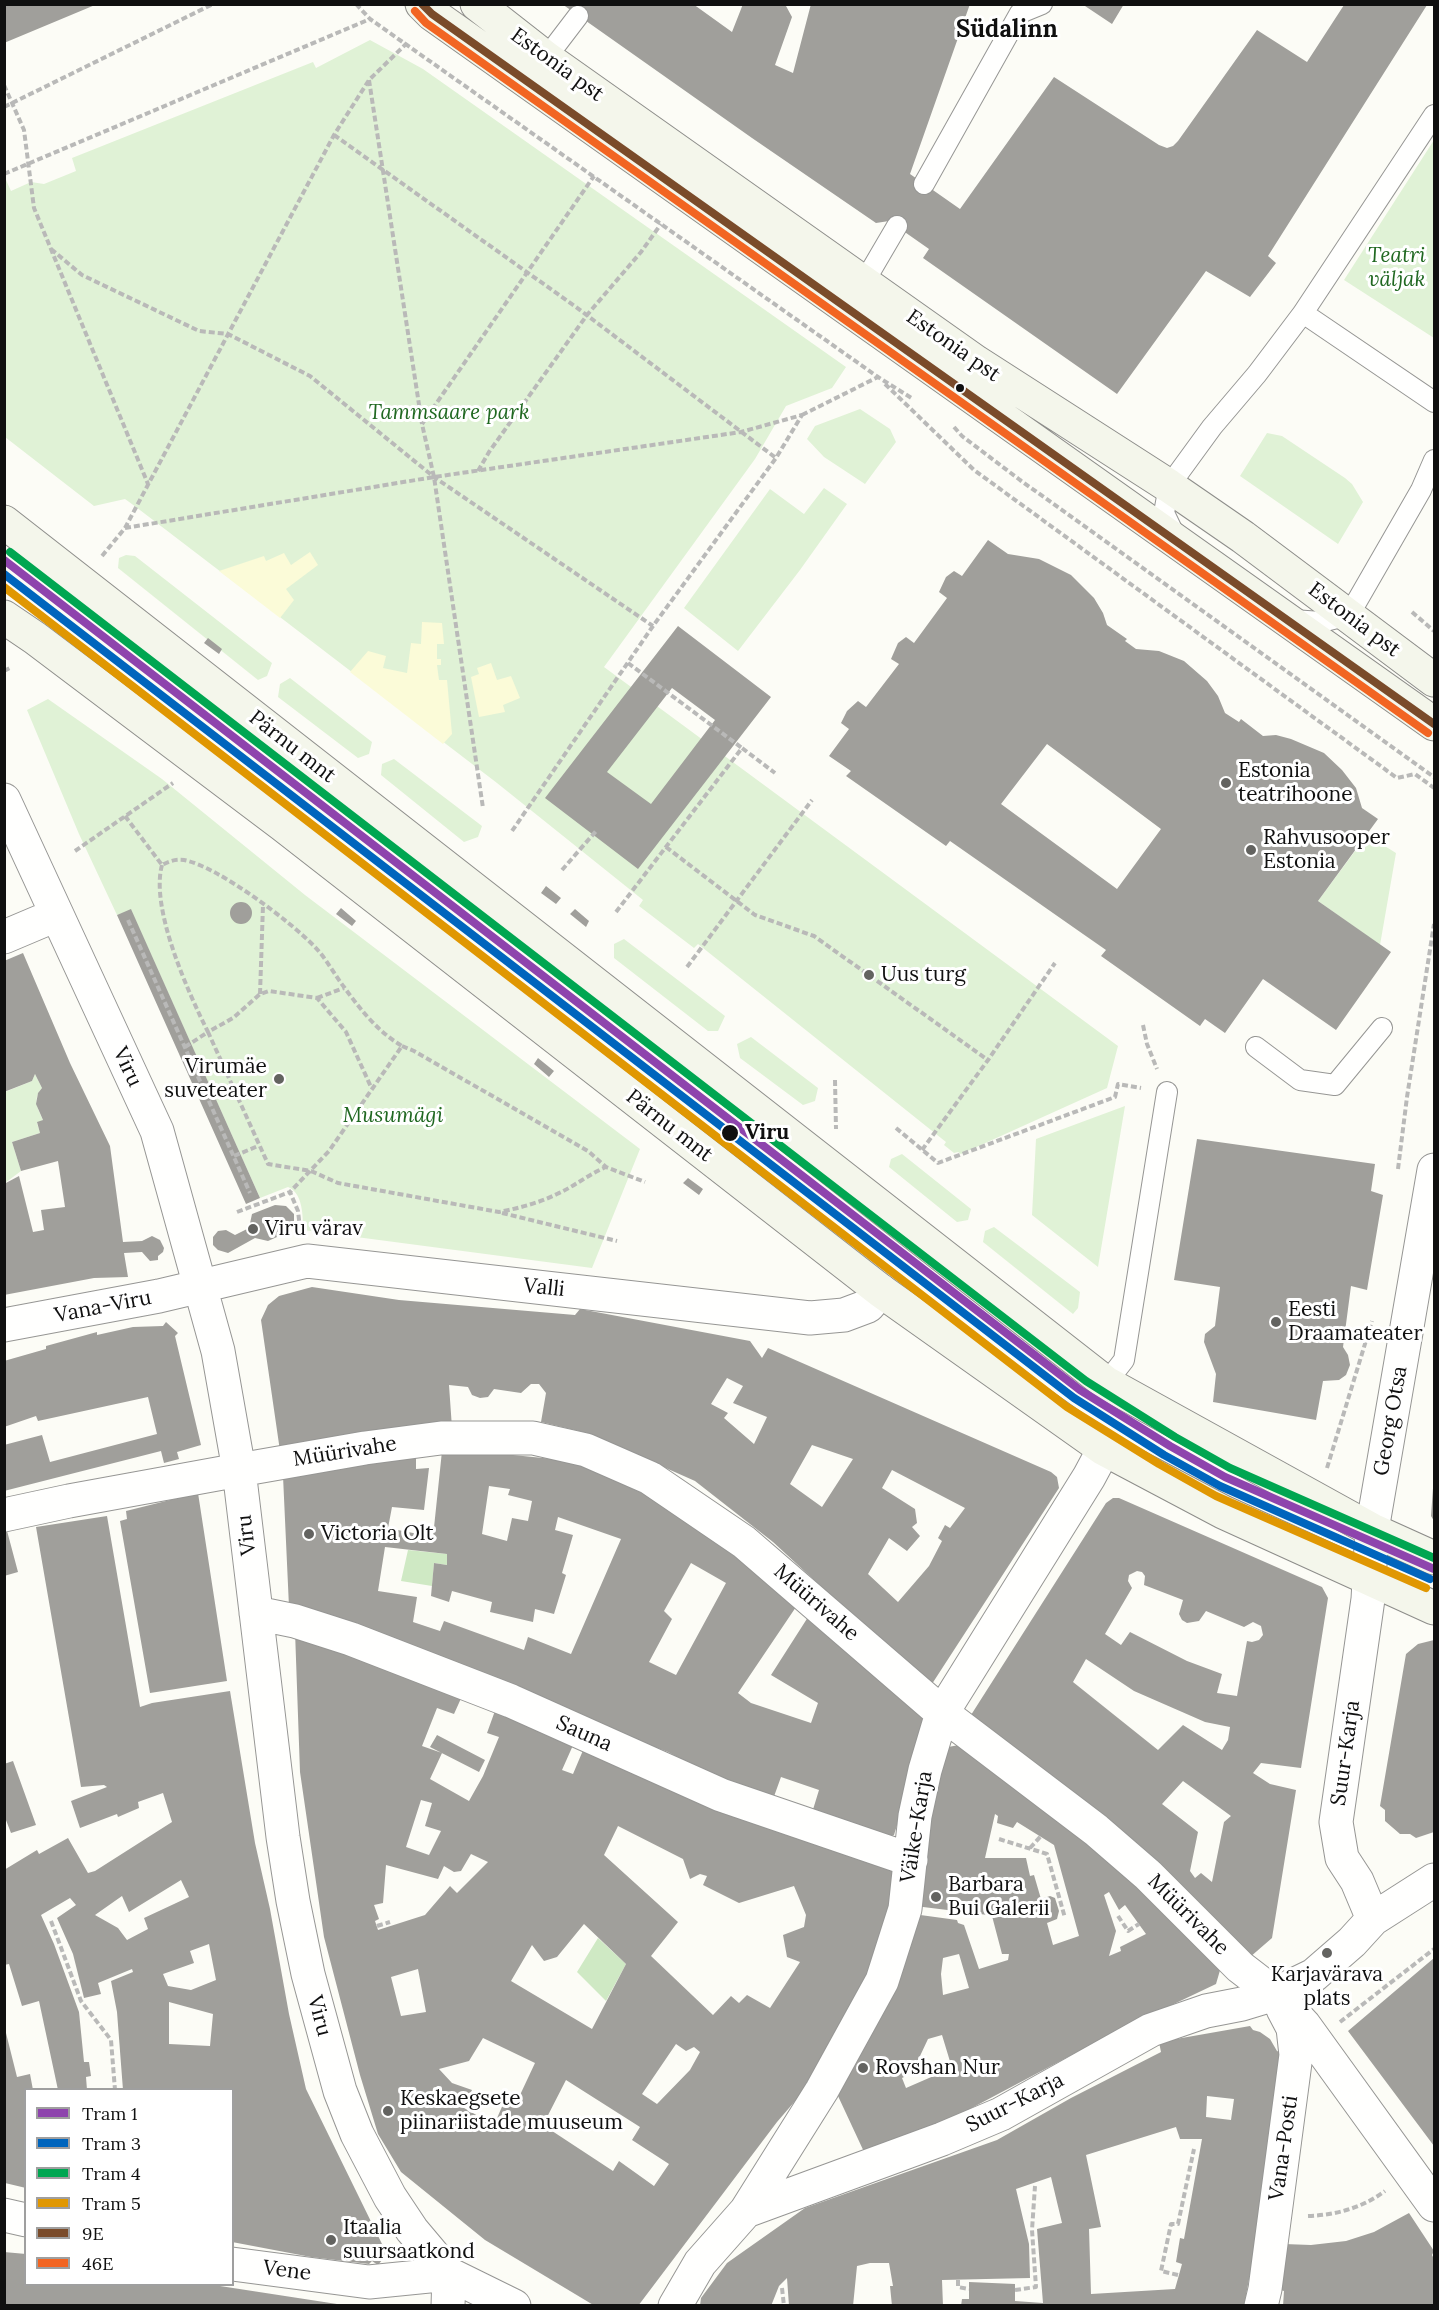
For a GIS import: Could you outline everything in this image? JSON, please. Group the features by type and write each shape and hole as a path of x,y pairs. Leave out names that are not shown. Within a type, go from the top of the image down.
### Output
{"main road":[{"name":"Estonia pst","path":"422,4 432,14 1434,724"},
{"name":"Estonia pst","path":"477,4 546,58 863,284 1025,395 1169,486 1349,615 1434,680"},
{"name":"Pärnu mnt","path":"4,522 1106,1383 1372,1530 1434,1558"},
{"name":"Pärnu mnt","path":"4,617 283,825 881,1291 1104,1449 1223,1512 1434,1608"}],"street":[{"name":"Viru","path":"4,800 157,1131 218,1352 239,1470 283,1837 308,1974 340,2091 357,2134 390,2197 449,2290"},
{"path":"4,937 56,915"},
{"name":"Georg Otsa","path":"1372,1530 1434,1170"},
{"name":"Valli","path":"200,1286 307,1261 810,1318 844,1315 868,1306 881,1291"},
{"name":"Vana-Viru","path":"4,1325 89,1310 200,1286"},
{"name":"Müürivahe","path":"4,1515 239,1470 365,1448 441,1438 533,1438 586,1450 650,1478 744,1542 819,1604 942,1713 1148,1875 1240,1967 1275,1994 1318,2043 1434,2205"},
{"name":"Väike-Karja","path":"746,2211 822,2090 882,1982 905,1909 918,1804 925,1770 942,1713 1089,1477 1104,1449"},
{"path":"1368,1579 1372,1530"},
{"name":"Suur-Karja","path":"1368,1579 1368,1599 1336,1822 1342,1858 1357,1881 1373,1919"},
{"name":"Sauna","path":"256,1613 295,1621 351,1639 511,1701 721,1795 911,1860"},
{"name":"Suur-Karja","path":"675,2306 700,2263 746,2211 942,2139 1001,2114 1151,2030 1206,2011 1242,2004 1275,1994 1314,1975 1352,1942 1373,1919 1434,1880"},
{"name":"Vana-Posti","path":"1261,2306 1296,2055 1293,2028 1275,1994"},
{"path":"4,2215 24,2220"},
{"name":"Vene","path":"234,2264 449,2290"},
{"path":"449,2290 514,2306"}],"lane":[{"path":"924,184 1021,9 1042,4"},
{"path":"546,58 578,16"},
{"path":"1178,543 1164,513 1169,486 1212,427 1257,374 1303,312 1434,115"},
{"path":"863,284 897,226"},
{"path":"1303,312 1434,402"},
{"path":"1284,619 1321,622 1349,615 1428,484 1434,460"},
{"path":"1256,1047 1300,1080 1335,1085 1382,1028"},
{"path":"1106,1383 1124,1360 1167,1092"}],"path":[{"path":"4,107 213,4"},
{"path":"356,4 370,19 878,377 915,400"},
{"path":"4,174 370,19"},
{"path":"98,561 125,528 334,135 369,80 406,43"},
{"path":"369,80 422,424 434,477 483,808"},
{"path":"4,85 24,130 34,208 148,484"},
{"path":"334,135 587,315 776,458"},
{"path":"422,424 594,176"},
{"path":"478,471 489,452 587,315 641,252 661,224"},
{"path":"51,249 82,275 199,331 228,334 310,376 434,477 653,626"},
{"path":"125,528 434,477 741,432 802,415 878,377"},
{"path":"878,377 974,470 1397,778 1415,774 1434,788"},
{"path":"512,831 653,626 776,458 802,415"},
{"path":"950,423 962,436 1020,480 1434,777"},
{"path":"1412,612 1434,630"},
{"path":"628,663 775,773"},
{"path":"4,671 12,667"},
{"path":"616,912 742,748"},
{"path":"75,851 166,788"},
{"path":"687,967 812,800"},
{"path":"125,816 162,865"},
{"path":"562,870 597,830"},
{"path":"666,847 755,915 814,936 988,1060"},
{"path":"617,1241 499,1212 338,1182 311,1171 268,1164 191,997 168,932 159,878 162,865 169,861 182,859 201,865 263,904 316,947 344,988 387,1038 414,1051 588,1151 606,1167 645,1182"},
{"path":"260,994 263,904"},
{"path":"128,920 250,1193"},
{"path":"1396,1179 1434,924"},
{"path":"922,1150 1055,963"},
{"path":"185,1047 233,1018 260,994 269,991 317,998 344,988"},
{"path":"317,998 346,1032 371,1088"},
{"path":"1143,1025 1150,1054 1167,1092"},
{"path":"237,1212 290,1192 311,1171 329,1151 402,1046"},
{"path":"835,1080 837,1171"},
{"path":"896,1128 938,1163 1114,1097 1118,1084"},
{"path":"234,1156 258,1146"},
{"path":"499,1212 521,1208 558,1194 593,1172 606,1167"},
{"path":"290,1192 298,1211 300,1225"},
{"path":"1323,1474 1329,1466 1366,1336 1374,1317"},
{"path":"1030,1848 1041,1836"},
{"path":"999,1839 1047,1854 1065,1918"},
{"path":"1118,1916 1128,1931 1139,1924"},
{"path":"51,1921 81,2001 111,2040 116,2088"},
{"path":"377,1926 390,1922"},
{"path":"1318,2043 1340,2022 1434,1949"},
{"path":"1178,2275 1161,2271 1171,2224 1179,2224 1194,2149"},
{"path":"1275,2209 1310,2217 1344,2212 1376,2198 1411,2173"},
{"path":"1015,2290 1036,2288 1032,2230 1035,2186"},
{"path":"958,2280 958,2287 969,2289"},
{"path":"782,2288 784,2306"}],"green space":[{"name":"Tammsaare park","path":"370,40 423,69 846,367 832,388 786,406 755,459 604,667 1118,1046 1107,1088 961,1154 954,1153 944,1145 946,1142 698,944 694,948 639,906 643,900 497,783 136,507 125,499 94,506 5,437 4,180 11,191 31,182 44,184 76,171 72,158 313,62 316,68"},
{"name":"Teatri väljak","path":"1434,140 1434,338 1344,280"},
{"path":"860,409 890,429 896,442 865,484 824,457 807,439 815,426"},
{"path":"1267,433 1282,436 1352,484 1363,502 1338,544 1240,476"},
{"path":"824,488 847,504 738,651 684,608 770,489 804,514"},
{"path":"126,555 135,556 272,663 267,676 258,680 118,568 119,558"},
{"path":"290,678 372,742 369,754 358,758 278,697 280,684"},
{"name":"Musumägi","path":"48,699 162,779 305,895 640,1149 592,1268 303,1230 301,1206 293,1190 288,1187 260,1198 131,910 117,915 79,834 27,710"},
{"path":"394,759 482,826 478,837 464,842 381,775 382,764"},
{"path":"1367,835 1396,853 1380,945 1318,901"},
{"path":"624,939 725,1016 718,1031 708,1031 614,958 614,944"},
{"path":"751,1037 818,1088 815,1101 803,1105 740,1058 737,1044"},
{"path":"35,1074 42,1088 37,1096 38,1108 43,1120 37,1123 40,1133 12,1142 21,1171 5,1183 5,1092 32,1081"},
{"path":"1125,1106 1098,1267 1032,1215 1036,1139"},
{"path":"902,1154 971,1209 968,1220 957,1222 889,1167 891,1159"},
{"path":"994,1227 1080,1292 1078,1308 1073,1314 983,1242 985,1231"}],"shaded area":[{"path":"408,1550 447,1554 447,1565 434,1563 432,1586 401,1581"},
{"path":"598,1938 626,1964 606,2001 577,1972"}],"sand":[{"path":"310,552 318,565 286,589 294,600 280,618 219,571 264,556 266,561 284,553 291,565"},
{"path":"422,622 442,623 444,644 437,644 437,659 441,659 441,665 437,665 439,680 447,680 452,734 443,744 350,672 368,651 386,656 383,668 407,673 411,643 421,644"},
{"path":"491,663 497,680 511,676 520,698 503,705 505,712 479,717 471,677 479,674 477,668"}],"building":[{"path":"562,4 693,4 732,32 743,4 786,6 792,17 775,65 793,73 811,4 970,4 910,174 960,209 1054,77 1167,148 1178,141 1257,30 1307,62 1344,5 1427,5 1268,256 1276,263 1250,297 1206,271 1117,394 923,258 929,249 889,221 876,223"},
{"path":"1082,4 1124,4 1112,24"},
{"path":"4,5 95,5 4,43"},
{"name":"Estonia teatrihoone","path":"988,540 1008,554 1039,559 1071,575 1094,598 1107,625 1127,639 1125,641 1136,649 1159,651 1184,661 1207,681 1218,696 1225,713 1239,722 1241,719 1263,736 1276,735 1291,739 1324,753 1342,770 1356,788 1362,808 1378,819 1318,901 1391,952 1336,1030 1263,979 1225,1033 1205,1019 1200,1026 1101,956 1106,950 950,841 946,846 846,776 851,771 829,756 849,729 841,723 847,711 858,701 866,707 899,664 891,659 898,643 906,637 914,643 947,598 939,592 946,577 954,571 962,576","holes":["1047,744 1161,829 1117,889 1001,804"]},
{"path":"678,626 771,697 638,869 545,798","holes":["672,688 715,720 651,804 607,772"]},
{"path":"208,638 222,649 219,654 204,643"},
{"path":"546,886 561,898 556,904 541,893"},
{"path":"241,902 249,905 252,913 249,921 241,924 233,921 230,913 233,905"},
{"path":"341,908 356,921 352,926 336,914"},
{"path":"131,909 260,1198 246,1204 117,915"},
{"path":"575,909 589,921 586,927 570,914"},
{"path":"23,953 70,1063 110,1146 123,1242 142,1241 152,1236 160,1240 164,1248 158,1260 150,1261 142,1252 124,1253 128,1277 94,1278 4,1295 4,1184 19,1176 33,1232 44,1230 41,1210 65,1207 58,1161 21,1171 12,1142 40,1133 37,1122 43,1120 36,1104 38,1093 42,1088 35,1074 32,1081 4,1092 4,961"},
{"path":"538,1058 554,1071 549,1077 534,1064"},
{"path":"1197,1139 1375,1164 1371,1191 1383,1195 1367,1290 1351,1286 1343,1347 1350,1365 1346,1375 1339,1380 1323,1381 1316,1420 1213,1402 1216,1374 1204,1342 1205,1334 1215,1326 1220,1287 1174,1280"},
{"path":"688,1178 703,1189 699,1195 683,1183"},
{"path":"275,1205 286,1206 294,1214 294,1224 286,1233 268,1241 255,1238 228,1253 218,1250 213,1245 213,1237 218,1231 226,1230 235,1235 249,1228 252,1214"},
{"path":"312,1287 399,1300 575,1315 580,1309 750,1341 762,1358 768,1348 1051,1472 1057,1477 1059,1488 930,1687 773,1542 695,1481 587,1433 541,1422 546,1393 539,1384 531,1384 521,1393 494,1389 488,1397 480,1398 472,1395 468,1387 449,1385 452,1428 280,1451 261,1320 268,1305 279,1296","holes":["727,1378 743,1386 733,1403 767,1417 754,1444 724,1418 728,1413 711,1404","812,1445 853,1459 822,1507 790,1484","892,1470 965,1508 950,1528 945,1525 938,1538 942,1541 929,1566 898,1602 868,1574 889,1538 907,1551 920,1536 912,1527 917,1523 915,1509 882,1488"]},
{"path":"166,1322 178,1333 175,1336 201,1445 177,1452 179,1459 164,1463 161,1451 4,1491 4,1445 42,1435 50,1462 157,1434 148,1397 38,1421 36,1416 4,1427 4,1361 46,1349 46,1346 97,1332 97,1335 133,1327 163,1326"},
{"path":"442,1451 493,1453 573,1461 644,1494 725,1549 798,1604 738,1693 751,1703 811,1723 818,1703 771,1675 810,1614 931,1713 894,1835 881,1840 811,1816 819,1790 781,1777 772,1802 734,1787 668,1752 289,1607 283,1476 416,1453 416,1469 429,1468 424,1510 392,1507 388,1528 433,1537","holes":["489,1486 510,1489 508,1495 532,1501 528,1521 512,1518 507,1541 482,1534","558,1517 621,1539 571,1654 528,1637 524,1650 444,1621 440,1631 413,1622 417,1597 378,1591 385,1547 447,1554 447,1565 434,1563 431,1596 449,1602 452,1591 492,1602 490,1612 533,1622 535,1609 554,1614 566,1575 562,1573 573,1535 555,1530","691,1563 726,1583 676,1675 649,1662 672,1619 664,1611"]},
{"path":"1434,1488 1434,1521 1431,1516"},
{"path":"198,1493 227,1681 150,1693 120,1521 127,1519 126,1511"},
{"path":"1113,1498 1119,1498 1322,1587 1328,1598 1301,1768 1261,1763 1253,1773 1270,1784 1296,1790 1272,1938 1242,1964 971,1715 1106,1503","holes":["1137,1571 1142,1572 1145,1576 1144,1585 1183,1600 1179,1614 1187,1623 1199,1621 1206,1611 1244,1627 1253,1622 1261,1626 1263,1635 1259,1640 1247,1641 1237,1696 1217,1693 1222,1674 1187,1661 1130,1632 1121,1645 1105,1634 1132,1588 1128,1581 1129,1575","1086,1659 1134,1691 1205,1722 1230,1727 1228,1740 1222,1750 1183,1725 1158,1750 1073,1682","1183,1781 1231,1816 1224,1822 1212,1882 1201,1873 1195,1878 1190,1871 1198,1832 1162,1804"]},
{"path":"107,1516 140,1707 152,1703 230,1691 255,1843 306,2089 383,2246 381,2250 387,2254 378,2265 372,2261 369,2264 311,2257 234,2242 234,2088 123,2088 117,2012 111,1981 133,1972 132,1969 98,1983 101,1994 84,1998 73,1954 57,1918 76,1905 70,1898 41,1915 79,2012 84,2062 89,2062 91,2076 86,2077 87,2088 58,2088 39,2001 22,2006 9,1964 4,1965 4,1870 37,1850 39,1854 68,1838 88,1873 95,1871 172,1822 163,1793 138,1802 139,1808 118,1817 117,1814 80,1828 71,1801 107,1787 104,1785 81,1787 36,1527","holes":["181,1880 189,1897 144,1918 148,1929 127,1940 118,1928 95,1915 122,1896 129,1912","209,1944 216,1980 191,1990 168,1986 163,1974 194,1963 190,1951","169,2002 213,2014 210,2046 169,2044"]},
{"path":"6,1527 18,1572 4,1576 4,1528"},
{"path":"295,1631 463,1694 454,1714 437,1708 422,1746 442,1753 430,1779 469,1801 483,1776 499,1737 487,1733 496,1708 574,1743 562,1770 573,1774 584,1748 891,1859 901,1877 873,1973 814,2079 777,2122 638,2306 595,2306 485,2240 401,2172 378,2134 324,1937 300,1772","holes":["421,1800 432,1803 425,1826 441,1831 429,1855 406,1847","618,1826 683,1859 690,1879 700,1874 707,1876 703,1885 739,1903 794,1886 806,1915 804,1927 783,1935 787,1957 800,1962 770,2008 747,1995 739,2003 731,1996 713,2015 651,1956 678,1922 604,1855","471,1854 488,1862 457,1893 450,1886 425,1915 378,1930 375,1921 379,1919 374,1905 383,1903 386,1865 438,1879 444,1866 454,1872 461,1871","584,1924 626,1964 592,2029 511,1981 532,1945 544,1961 557,1957","418,1969 426,2012 401,2016 391,1977","483,2038 535,2063 520,2095 508,2093 494,2125 464,2108 472,2090 452,2083 439,2069 469,2061","676,2044 686,2051 694,2047 700,2052 690,2070 657,2104 642,2094","566,2080 640,2127 632,2140 669,2164 654,2186 619,2161 613,2171 543,2125"]},
{"path":"1434,1640 1434,1832 1416,1838 1410,1834 1400,1834 1385,1821 1385,1810 1380,1806 1406,1654 1418,1644"},
{"path":"437,1735 485,1760 479,1772 430,1747"},
{"path":"965,1744 1004,1772 1223,1960 1216,1984 1117,2031 966,2111 865,2154 838,2096 889,1994 913,1914 957,1920 958,1923 964,1925 979,1969 1008,1960 1009,1954 1002,1954 992,1916 996,1916 915,1906 936,1776 948,1747","holes":["995,1814 998,1816 997,1823 1013,1828 1017,1822 1054,1845 1079,1936 1053,1945 1047,1923 1057,1919 1059,1911 1055,1898 1050,1896 1041,1899 1034,1875 1030,1876 1026,1858 985,1858","1109,1892 1119,1910 1125,1905 1146,1934 1120,1947 1121,1951 1109,1956 1116,1931 1104,1895","959,1954 969,1988 943,1995 941,1974 943,1958","942,2035 952,2068 906,2088 902,2078 912,2073 928,2039"]},
{"path":"13,1761 36,1825 11,1833 4,1815 4,1764"},
{"path":"1434,1958 1434,2146 1348,2031"},
{"path":"1250,2026 1270,2039 1277,2051 1282,2053 1244,2306 961,2306 962,2299 969,2299 969,2282 1015,2284 1015,2301 1043,2303 1037,2229 1062,2223 1051,2177 1016,2189 1029,2244 1030,2278 942,2280 943,2306 892,2306 890,2286 893,2286 889,2263 870,2263 857,2266 853,2306 789,2306 787,2278 779,2286 771,2306 700,2306 701,2298 727,2263 805,2208 997,2140 1071,2098 1161,2052 1159,2042","holes":["1207,2096 1234,2099 1231,2120 1206,2117","1176,2127 1180,2139 1202,2139 1184,2239 1180,2238 1176,2262 1182,2264 1175,2289 1091,2294 1089,2229 1101,2227 1086,2155"]},
{"path":"5,2029 17,2077 30,2074 33,2088 24,2088 24,2188 5,2183"},
{"path":"1409,2213 1434,2251 1432,2255 1434,2259 1434,2306 1283,2306 1284,2291 1280,2290 1284,2244 1311,2245 1346,2241 1374,2232"},
{"path":"4,2252 24,2254 24,2286 220,2286 350,2306 4,2306"}],"tram line":[{"name":"4","path":"10,552 1086,1381 1175,1437 1230,1468 1434,1558"},
{"name":"1","path":"4,560 1080,1390 1225,1477 1434,1569"},
{"name":"3","path":"4,574 1074,1398 1164,1455 1220,1486 1430,1579"},
{"name":"5","path":"4,587 1067,1407 1216,1496 1426,1588"}],"transit line":[{"name":"9E","path":"422,4 432,14 1434,724"},
{"name":"46E","path":"415,11 426,23 1428,733"}],"place":[{"name":"Estonia teatrihoone","path":"1226,783"},
{"name":"Rahvusooper Estonia","path":"1251,850"},
{"name":"Uus turg","path":"869,975"},
{"name":"Virumäe suveteater","path":"279,1079"},
{"name":"Viru","path":"730,1133"},
{"name":"Viru värav","path":"253,1229"},
{"name":"Eesti Draamateater","path":"1276,1322"},
{"name":"Victoria Olt","path":"309,1534"},
{"name":"Barbara Bui Galerii","path":"936,1897"},
{"name":"Karjavärava plats","path":"1327,1953"},
{"name":"Rovshan Nur","path":"863,2068"},
{"name":"Keskaegsete piinariistade muuseum","path":"388,2111"},
{"name":"Itaalia suursaatkond","path":"331,2240"}],"district":[{"name":"Südalinn","path":"1007,30"}]}
